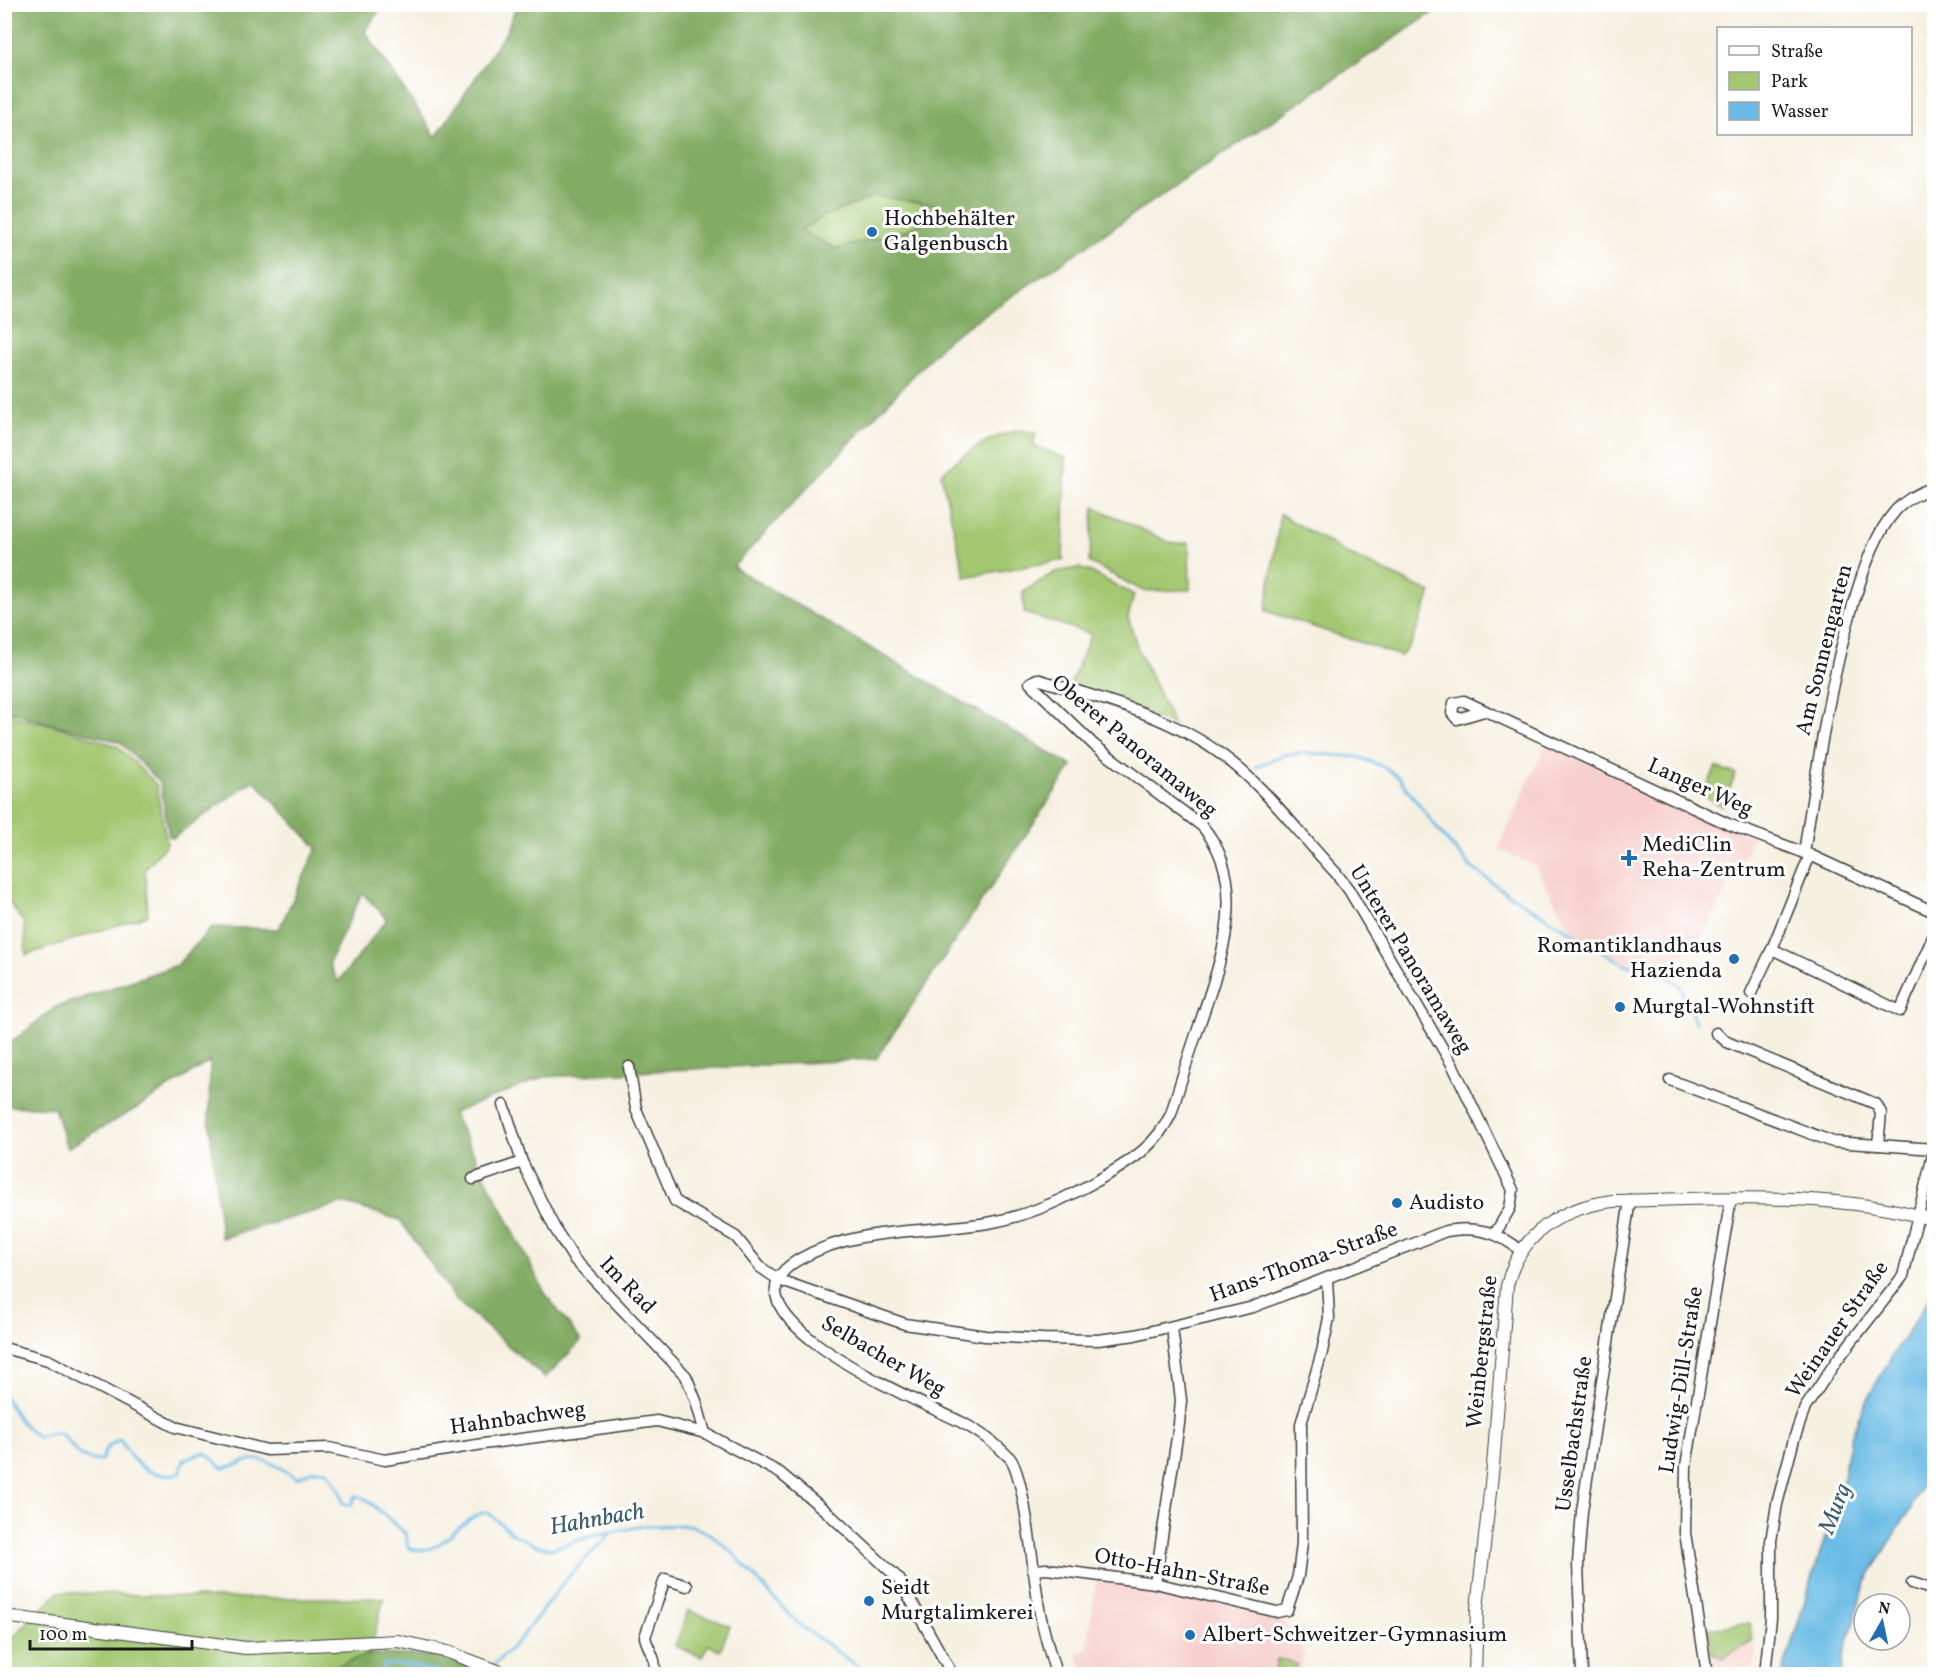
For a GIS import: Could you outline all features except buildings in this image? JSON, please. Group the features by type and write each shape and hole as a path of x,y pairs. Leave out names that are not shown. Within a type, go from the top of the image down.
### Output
{"street":[{"name":"Am Sonnengarten","path":"1751,993 1772,949 1807,854 1820,741 1836,665 1864,568 1895,511 1906,500 1935,487"},
{"name":"Unterer Panoramaweg","path":"1037,679 1134,710 1177,728 1222,754 1268,797 1336,873 1349,890 1453,1066 1513,1190 1513,1200 1495,1234"},
{"name":"Oberer Panoramaweg","path":"779,1280 796,1261 828,1246 868,1236 991,1222 1022,1216 1048,1206 1121,1167 1147,1149 1158,1137 1171,1114 1224,948 1228,901 1225,869 1212,838 1202,826 1094,745 1035,691 1030,684 1037,679"},
{"name":"Langer Weg","path":"1484,711 1728,824 1807,854 1935,912"},
{"path":"1772,949 1900,1011 1935,934"},
{"path":"1716,1033 1727,1042 1876,1104 1881,1113 1878,1145"},
{"path":"629,1067 636,1109 675,1201 736,1237 760,1267 779,1280"},
{"path":"1670,1080 1833,1142 1935,1150"},
{"name":"Im Rad","path":"504,1105 522,1162 554,1227 574,1259 686,1376 705,1433"},
{"name":"Weinauer Straße","path":"1765,1674 1771,1618 1772,1541 1777,1504 1794,1439 1805,1408 1837,1360 1904,1276 1935,1150"},
{"path":"473,1179 522,1162"},
{"name":"Weinbergstraße","path":"1475,1674 1477,1608 1494,1455 1507,1286 1511,1269 1521,1251 1539,1231 1570,1212 1592,1203 1630,1200 1731,1198 1833,1202 1935,1220"},
{"name":"Ludwig-Dill-Straße","path":"1707,1674 1685,1533 1686,1466 1731,1198"},
{"name":"Usselbachstraße","path":"1581,1674 1578,1563 1582,1511 1630,1200"},
{"name":"Hans-Thoma-Straße","path":"779,1280 905,1324 949,1332 1032,1339 1098,1340 1172,1328 1253,1307 1327,1280 1382,1255 1446,1231 1476,1228 1495,1234 1521,1251"},
{"name":"Selbacher Weg","path":"779,1280 777,1300 782,1312 790,1323 814,1343 870,1377 964,1424 1011,1459 1020,1482 1039,1610 1056,1674"},
{"name":"Otto-Hahn-Straße","path":"1033,1570 1047,1569 1155,1583 1277,1612 1287,1610 1298,1576 1302,1543 1301,1424 1322,1352 1329,1318 1327,1280"},
{"path":"1155,1583 1181,1401 1172,1328"},
{"name":"Hahnbachweg","path":"4,1348 48,1360 175,1427 267,1450 329,1448 385,1460 657,1420 705,1433 780,1473 899,1579 952,1674"},
{"path":"654,1674 656,1668 645,1637 665,1579 687,1586"},
{"path":"1912,1583 1935,1590"},
{"path":"4,1616 246,1648 398,1641 432,1647 506,1674"}],"shaded area":[{"name":"MediClin Reha-Zentrum","path":"1546,743 1753,837 1704,934 1688,951 1670,962 1640,968 1624,963 1571,930 1535,866 1498,849"},
{"name":"Albert-Schweitzer-Gymnasium","path":"1096,1581 1152,1587 1272,1615 1284,1623 1304,1654 1300,1674 1084,1674 1077,1655 1087,1648"},
{"path":"1753,1641 1756,1654 1752,1674 1713,1674 1711,1653 1722,1658"}],"green space":[{"path":"5,5 383,5 365,31 436,137 506,32 517,5 1444,5 947,340 733,567 1072,766 876,1059 544,1077 453,1113 545,1293 581,1341 545,1378 457,1301 400,1220 344,1203 221,1238 209,1118 210,1061 137,1108 67,1148 54,1108 5,1106 5,1047 56,1007 177,965 212,927 279,929 317,848 254,780 173,838 169,836 160,783 120,742 5,711","holes":["876,196 937,205 940,211 908,230 836,249 800,230 824,216","362,893 387,919 338,982 329,963"]},
{"path":"876,195 937,204 941,211 908,230 836,249 799,230 824,216"},
{"path":"1020,430 1036,433 1033,446 1066,458 1063,560 965,577 941,474 977,446 997,436"},
{"path":"1094,507 1171,543 1189,543 1190,590 1143,591 1089,562"},
{"path":"1280,514 1346,553 1431,593 1412,642 1401,656 1266,611"},
{"path":"1078,568 1091,572 1134,595 1128,617 1138,649 1174,725 1069,687 1091,634 1024,613 1023,592 1055,572"},
{"path":"5,715 53,725 117,746 156,784 167,844 145,869 148,915 26,955 24,923 5,896"},
{"path":"1716,767 1736,774 1722,806 1703,796"},
{"path":"58,1592 227,1598 384,1598 369,1654 314,1674 5,1674 5,1645"},
{"path":"688,1610 730,1626 720,1650 708,1645 702,1657 675,1646"},
{"path":"1750,1623 1753,1641 1722,1658 1711,1652 1708,1628"},
{"path":"369,1654 454,1656 480,1670 477,1674 314,1674"},
{"path":"1277,1659 1297,1663 1295,1674 1275,1674"}],"water":[{"name":"Murg","path":"1934,1291 1934,1462 1910,1510 1866,1581 1863,1592 1852,1592 1852,1628 1843,1658 1842,1674 1782,1674 1845,1474 1853,1430 1864,1405"}],"waterway":[{"path":"1256,767 1283,755 1306,753 1358,757 1382,766 1398,777 1444,837 1471,867 1505,892 1625,965 1664,974 1680,986 1695,1022"},
{"name":"Hahnbach","path":"4,1396 20,1421 37,1437 54,1433 62,1434 78,1453 87,1459 101,1460 107,1448 120,1439 137,1463 151,1472 160,1474 180,1473 184,1460 205,1452 222,1468 257,1460 275,1465 297,1478 313,1470 328,1471 341,1493 343,1503 351,1506 355,1496 366,1499 406,1534 408,1548 420,1550 431,1548 476,1515 487,1512 513,1534 535,1545 551,1549 595,1535 644,1526 690,1525 712,1535 732,1552 798,1624 869,1674"},
{"path":"494,1665 521,1638 566,1579 612,1532"},
{"path":"380,1674 384,1664 409,1665 449,1674"}],"place":[{"name":"Hochbehälter Galgenbusch","path":"872,232"},
{"name":"MediClin Reha-Zentrum","path":"1629,858"},
{"name":"Romantiklandhaus Hazienda","path":"1734,959"},
{"name":"Murgtal-Wohnstift","path":"1620,1007"},
{"name":"Audisto","path":"1397,1203"},
{"name":"Seidt Murgtalimkerei","path":"869,1601"},
{"name":"Albert-Schweitzer-Gymnasium","path":"1190,1635"}]}
